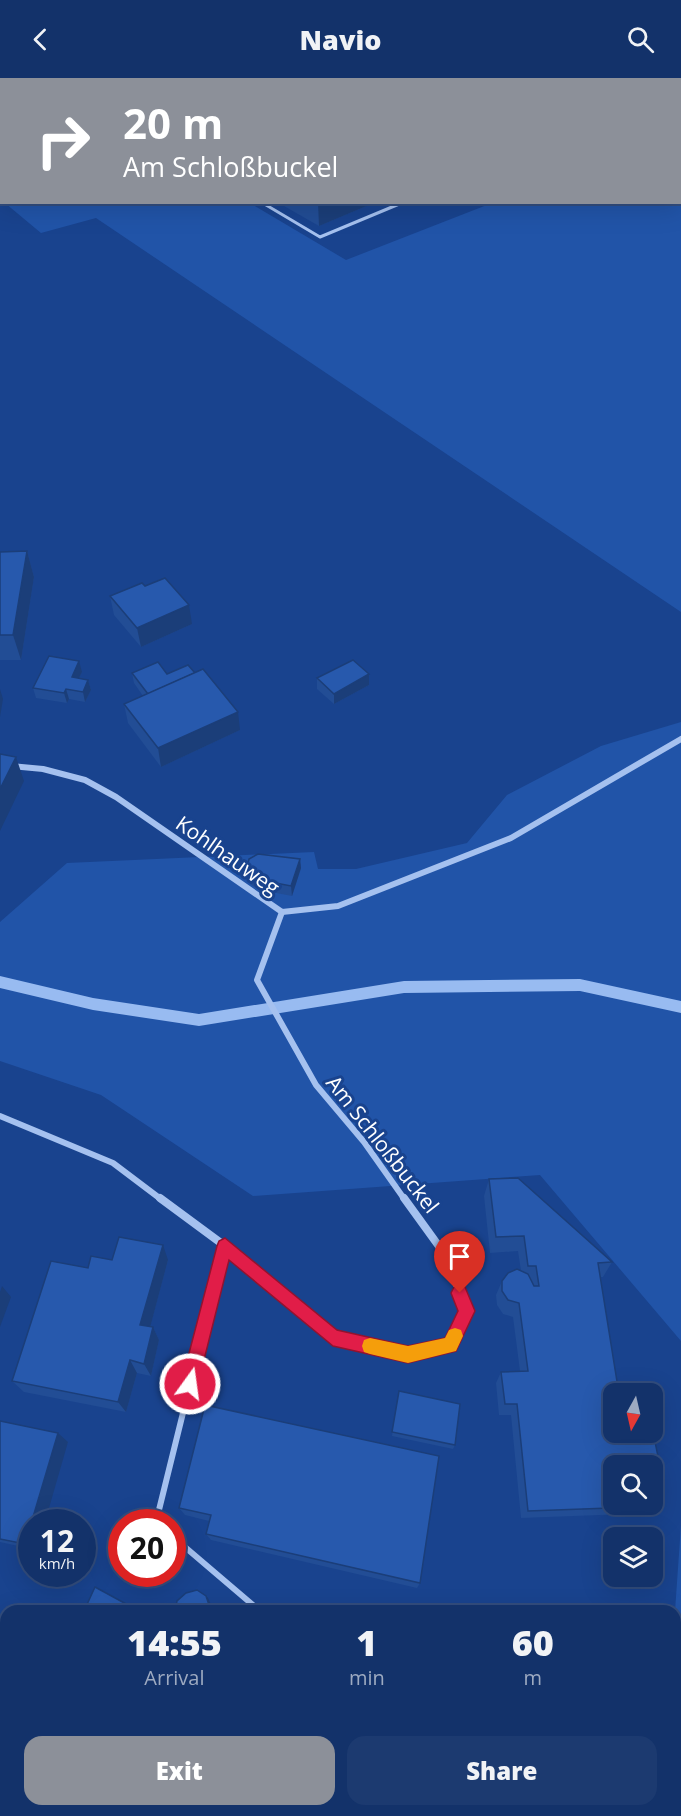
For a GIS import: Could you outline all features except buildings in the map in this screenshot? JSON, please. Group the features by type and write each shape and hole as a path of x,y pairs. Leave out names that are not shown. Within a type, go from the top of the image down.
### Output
{"street":[{"name":"Kohlhauweg","path":"0,765 42,769 85,780 116,797 282,912 338,906 511,838 681,739"},
{"name":"Am Schloßbuckel","path":"0,1116 113,1163 225,1246 333,1337 408,1355 451,1345 467,1311 446,1256 364,1142 316,1086 257,980 282,912"}],"lane":[{"path":"264,204 320,237 399,204"},
{"path":"159,1509 225,1246"},
{"path":"186,1548 253,1605"}],"shaded area":[{"path":"6,204 252,204 346,260 489,204 681,204 681,612 96,218 41,233"},
{"path":"681,722 681,1341 540,1175 253,1196 101,1095 0,1061 0,922 67,863 314,852 318,869 356,869 467,843 507,795 601,746"},
{"path":"681,1525 681,1605 675,1605"}],"waterway":[{"path":"0,982 93,1004 199,1020 404,987 580,985 681,1007"}],"slow traffic":[{"path":"370,1346 408,1355 451,1345 455,1336"}],"route":[{"path":"190,1384 225,1246 333,1337 408,1355 451,1345 467,1311 460,1293"}]}
